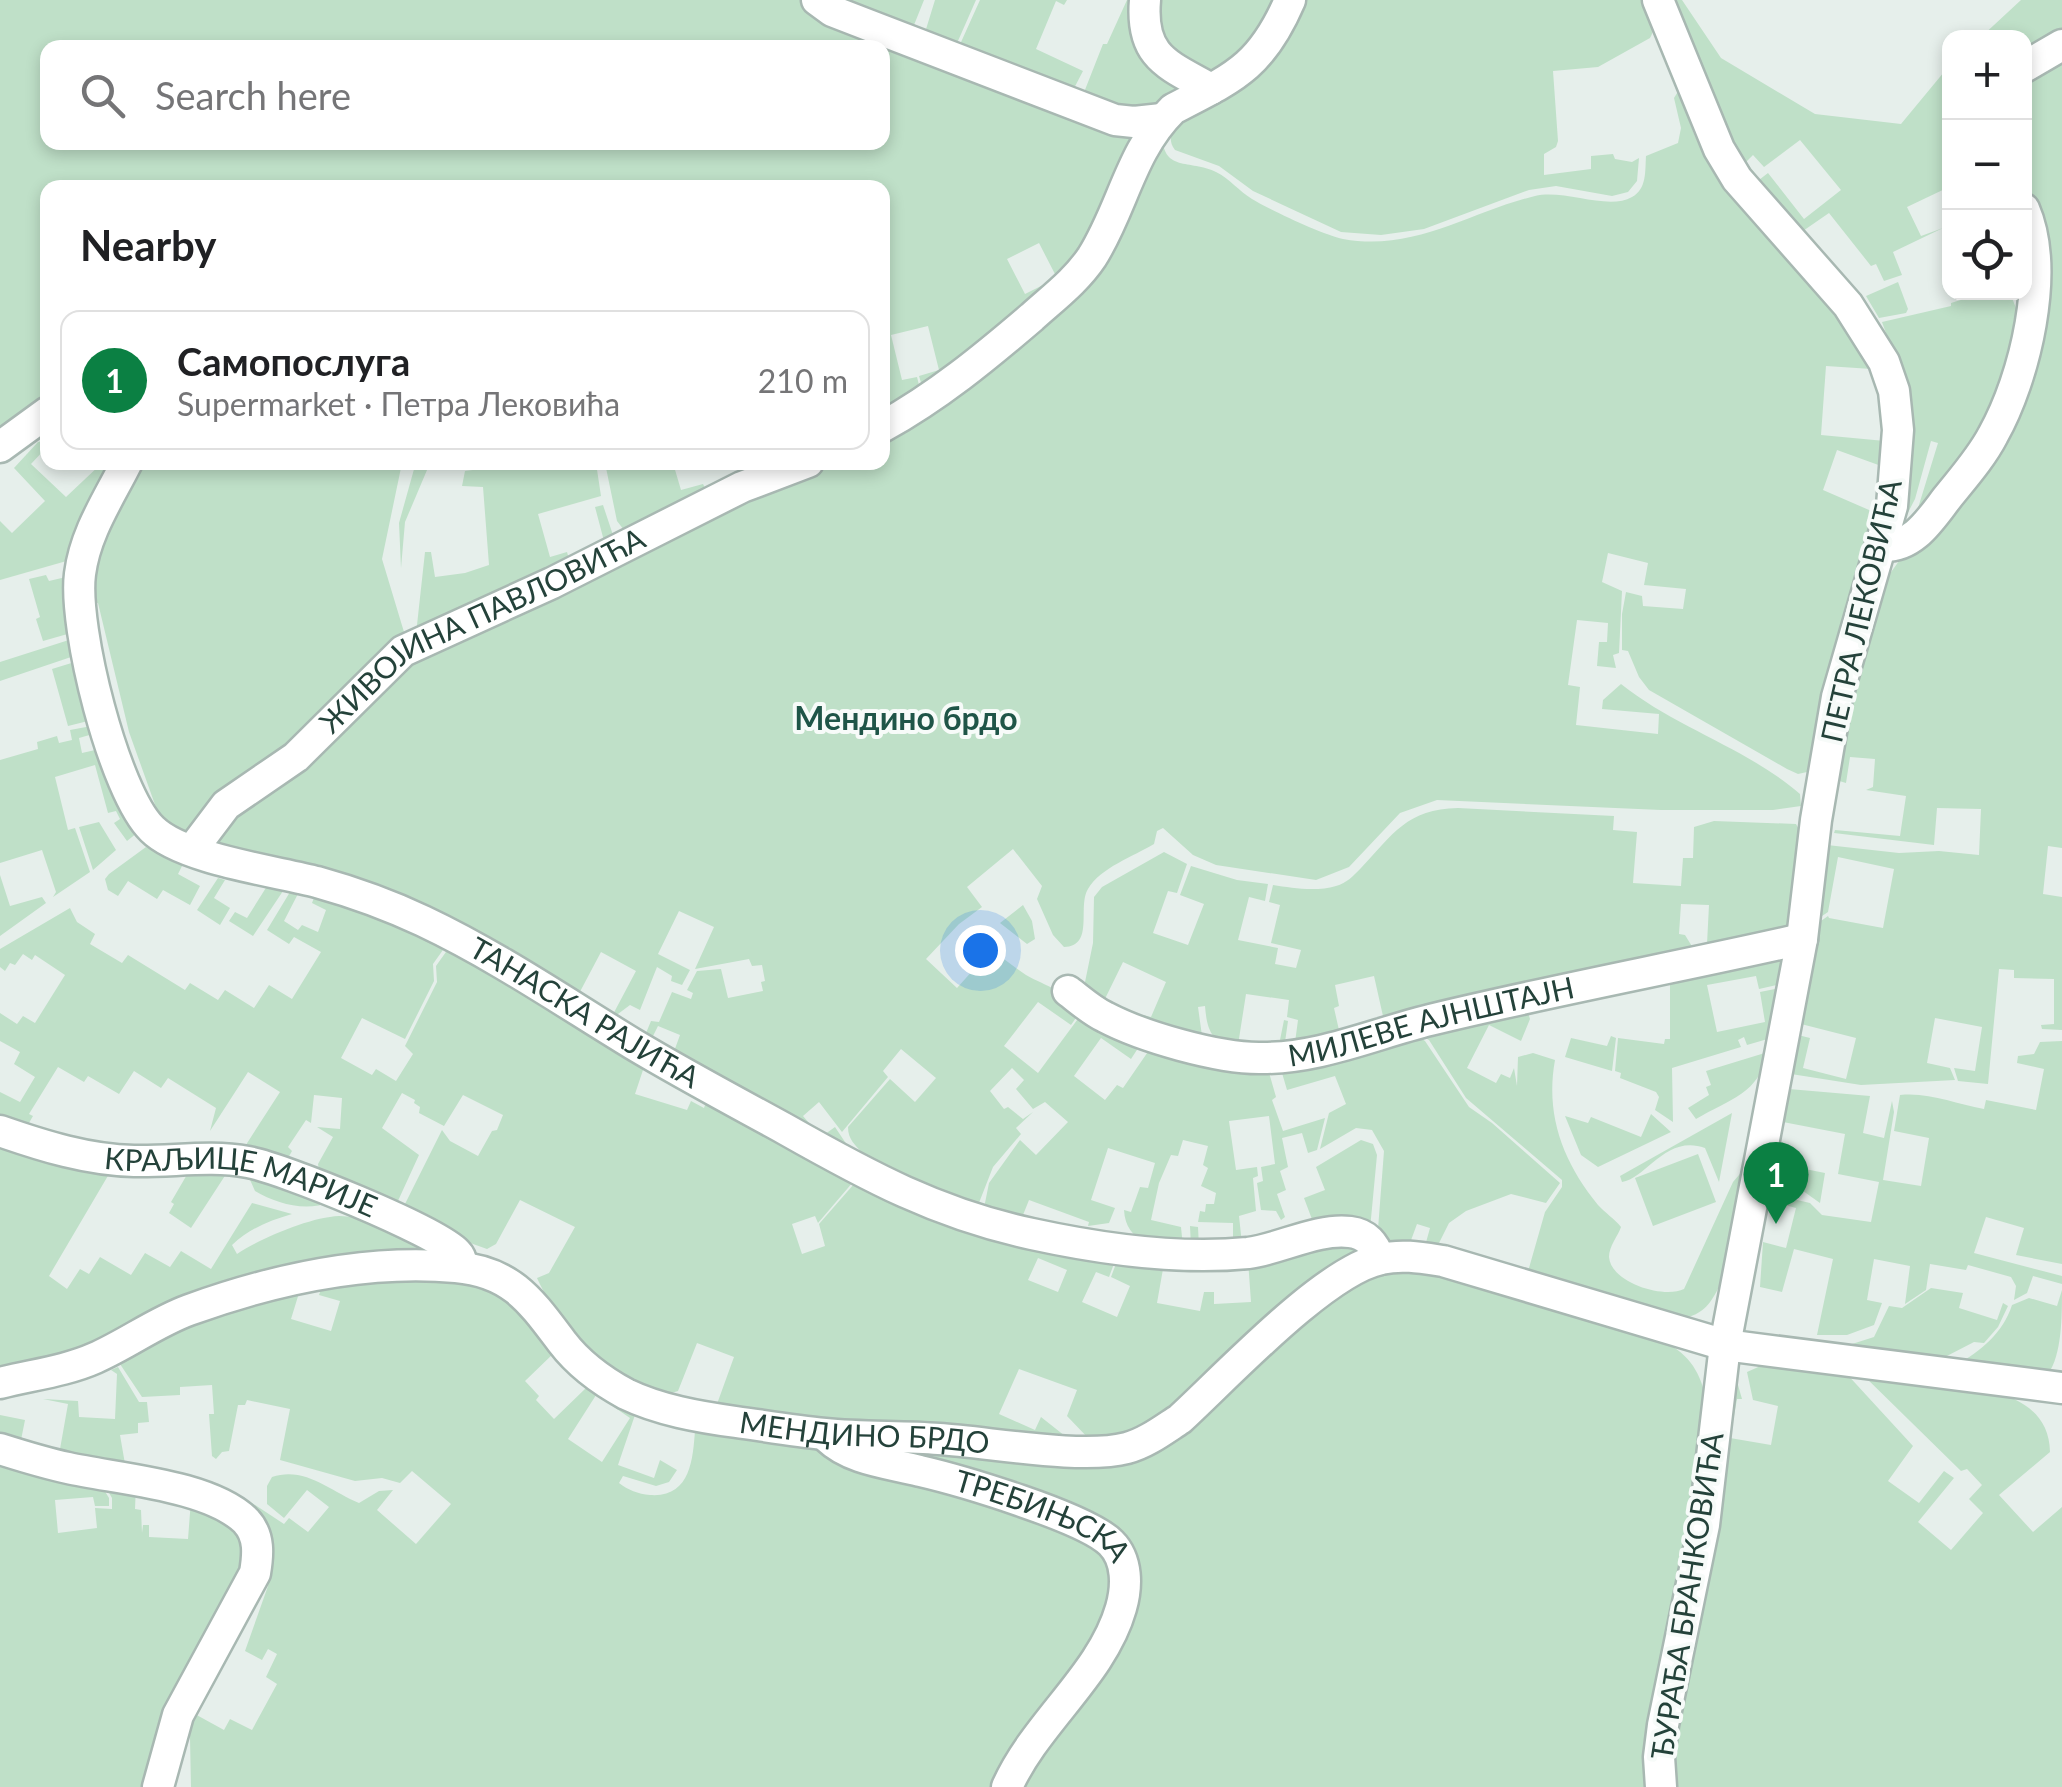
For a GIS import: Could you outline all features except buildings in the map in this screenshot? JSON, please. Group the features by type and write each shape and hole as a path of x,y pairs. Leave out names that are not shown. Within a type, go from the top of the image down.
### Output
{"street":[{"path":"817,0 832,11 1115,120 1162,119"},
{"path":"1144,0 1145,26 1162,60 1175,72 1211,90"},
{"path":"890,422 965,374 1082,271 1104,235 1138,153 1162,119 1250,64 1264,50 1290,0"},
{"name":"ПЕТРА ЛЕКОВИЋА","path":"1658,0 1719,149 1737,179 1848,306 1884,362 1894,392 1898,430 1892,506 1836,698 1802,938 1725,1345"},
{"path":"2032,62 2062,45"},
{"path":"1882,546 1900,546 1910,541 1933,517 1992,438 2008,406 2034,292 2032,239"},
{"path":"0,448 40,418"},
{"name":"ТАНАСКА РАЈИЋА","path":"123,470 98,515 84,554 78,600 110,737 128,793 153,830 192,850 343,889 422,920 811,1144 886,1184 974,1221 1093,1246 1163,1254 1252,1252 1343,1231 1363,1235 1380,1259"},
{"name":"ЖИВОЈИНА ПАВЛОВИЋА","path":"192,850 226,806 296,757 402,651 552,583 742,487 787,470"},
{"name":"МИЛЕВЕ АЈНШТАЈН","path":"1068,991 1103,1016 1152,1037 1254,1058 1283,1058 1308,1056 1430,1020 1802,938"},
{"name":"КРАЉИЦЕ МАРИЈЕ","path":"0,1131 91,1157 130,1161 226,1158 262,1165 294,1175 422,1232 457,1254 462,1267"},
{"name":"МЕНДИНО БРДО","path":"0,1383 92,1359 185,1311 262,1287 357,1270 422,1265 462,1267 494,1275 517,1288 542,1311 585,1366 629,1395 692,1414 824,1434 1096,1451 1127,1448 1180,1419 1325,1286 1380,1259 1410,1256 1444,1261 1725,1345 2062,1388"},
{"name":"ЂУРАЂА БРАНКОВИЋА","path":"1661,1787 1663,1725 1704,1526 1725,1345"},
{"name":"ТРЕБИЊСКА","path":"824,1434 840,1449 983,1488 1098,1534 1113,1545 1126,1583 1103,1649 1032,1742 1007,1787"},
{"path":"0,1449 69,1468 157,1484 232,1511 254,1531 258,1556 255,1573 178,1714 158,1787"}],"green space":[{"path":"0,0 802,0 830,16 1147,126 1104,219 1052,294 1046,284 1057,278 1039,243 1007,259 1025,294 1043,285 1049,296 925,396 919,376 939,370 928,326 891,335 902,380 917,377 922,397 890,417 890,180 40,180 40,404 0,431"},
{"path":"827,0 924,0 910,35"},
{"path":"935,0 976,0 954,50 923,39"},
{"path":"980,0 1067,0 1064,5 1056,1 1036,49 1083,71 1070,96 957,51"},
{"path":"1127,0 1139,0 1194,88 1151,111 1081,100 1103,44 1107,44"},
{"path":"1150,0 1282,0 1272,23 1211,78 1173,63"},
{"path":"1297,0 1644,0 1653,24 1650,38 1598,67 1553,71 1558,141 1556,147 1544,154 1544,175 1591,169 1591,156 1613,154 1615,159 1632,162 1639,158 1637,181 1628,192 1612,196 1556,186 1529,190 1424,229 1381,235 1341,232 1253,191 1219,166 1175,150 1171,139 1176,119"},
{"path":"1670,0 1682,0 1721,58 1815,114 1901,124 1942,74 1942,190 1907,207 1921,236 1942,228 1893,252 1902,275 1884,281 1876,264 1871,266 1829,213 1800,233 1755,183 1768,173 1804,219 1841,190 1800,140 1764,167 1753,155 1746,162 1757,176 1753,179 1733,150"},
{"path":"2021,0 2062,0 2062,30 2032,51 2032,30 1989,30"},
{"path":"2062,59 2062,848 2048,846 2043,894 2062,897 2062,1030 2042,1029 2041,1025 2054,1024 2054,979 2014,978 2014,970 1999,969 1988,1084 1958,1081 1954,1068 1975,1071 1982,1027 1935,1018 1927,1063 1950,1068 1955,1080 1861,1085 1791,1074 1798,1035 1810,1038 1803,1068 1846,1079 1856,1038 1801,1024 1818,923 1828,916 1883,928 1894,869 1838,857 1828,912 1819,918 1827,845 1899,853 1979,855 1981,809 1937,808 1934,845 1834,833 1835,830 1900,836 1906,796 1866,790 1873,787 1875,759 1850,757 1846,783 1836,780 1846,716 1884,582 2016,397 2020,300 2032,300 2032,81"},
{"path":"1679,90 1697,141 1720,177 1832,312 1872,369 1826,366 1821,435 1885,441 1884,467 1837,450 1823,490 1876,513 1824,698 1813,764 1807,772 1798,774 1787,769 1649,690 1639,677 1628,651 1622,650 1626,592 1642,596 1643,606 1683,609 1686,589 1644,585 1648,563 1608,553 1602,582 1622,591 1619,653 1613,655 1616,668 1597,666 1599,642 1607,642 1608,623 1577,620 1568,685 1580,687 1576,725 1658,734 1659,714 1602,709 1603,700 1621,684 1779,778 1800,794 1801,806 1773,810 1661,810 1437,800 1400,813 1349,867 1316,880 1216,865 1193,855 1163,828 1157,831 1154,844 1093,882 1085,897 1079,940 1064,947 1053,935 1037,899 1042,886 1013,849 967,887 982,907 959,924 926,959 957,988 991,950 1076,1005 1080,1012 1071,1025 1038,1002 1004,1046 1038,1073 1083,1012 1144,1039 1131,1059 1101,1038 1074,1076 1105,1100 1117,1085 1123,1088 1154,1043 1268,1069 1276,1097 1272,1100 1283,1131 1325,1118 1317,1150 1308,1153 1302,1133 1282,1138 1288,1167 1280,1171 1286,1190 1277,1194 1285,1217 1281,1220 1276,1211 1261,1210 1257,1183 1263,1181 1261,1167 1275,1164 1269,1116 1229,1121 1236,1170 1257,1167 1258,1176 1253,1178 1256,1211 1239,1216 1242,1244 1263,1240 1237,1248 1191,1247 1190,1226 1198,1227 1199,1247 1233,1246 1233,1223 1198,1222 1206,1204 1214,1204 1216,1193 1201,1186 1208,1168 1203,1165 1208,1146 1183,1140 1178,1156 1171,1155 1159,1183 1151,1220 1181,1227 1183,1247 1153,1243 1130,1230 1124,1210 1131,1212 1140,1187 1148,1188 1155,1163 1108,1148 1091,1200 1115,1208 1109,1223 1088,1226 1089,1222 1029,1200 1023,1215 1083,1236 1118,1236 1120,1243 982,1218 989,1183 1020,1140 1036,1155 1068,1122 1045,1102 1033,1109 1016,1089 1024,1080 1012,1068 990,1091 1004,1109 1008,1107 1023,1119 1033,1112 1016,1128 1021,1134 993,1167 975,1213 966,1216 923,1198 884,1175 849,1135 848,1127 890,1079 915,1102 936,1078 901,1049 883,1071 888,1077 842,1132 819,1102 803,1116 821,1137 835,1127 859,1163 655,1051 672,1057 680,1035 658,1026 648,1046 619,1029 630,1027 646,1033 651,1021 659,1022 672,992 691,999 693,993 687,990 697,971 721,969 728,998 763,991 761,982 765,981 762,965 752,966 749,959 695,969 714,927 679,911 658,954 690,970 682,985 671,981 672,976 657,967 640,1010 630,1005 610,1020 636,971 601,952 574,1003 485,950 392,903 314,874 223,848 209,839 210,833 223,828 226,813 298,762 388,674 419,650 431,652 457,633 745,494 811,470 890,470 890,431 960,387 1081,281 1110,240 1148,146 1162,133 1167,154 1179,163 1216,172 1252,199 1323,233 1369,242 1418,235 1535,196 1611,202 1632,197 1643,184 1646,156 1678,143 1681,128 1674,98"},
{"path":"1898,282 1906,313 1879,318 1866,296"},
{"path":"2013,300 2022,323 2006,398 1911,531 1938,443 1931,441 1915,499 1899,530 1905,386 1882,322 1951,303"},
{"path":"38,442 40,454 31,464 66,497 95,470 116,470 70,560 0,580 0,521 12,533 45,501 14,468"},
{"path":"132,470 401,470 382,559 407,642 182,838 158,813 129,732 98,603 90,602 92,559"},
{"path":"414,470 427,470 405,522 401,568 399,523"},
{"path":"597,470 601,496 538,514 550,557 567,552 569,559 604,541 595,507 603,505 616,544 419,632 425,552 431,552 435,577 489,565 483,487 462,486 465,471"},
{"path":"606,470 675,470 681,490 726,482 627,534 617,521"},
{"path":"46,575 49,581 66,577 71,633 43,641 29,579"},
{"path":"72,639 77,655 0,681 0,662"},
{"path":"78,661 96,719 68,726 52,669"},
{"path":"97,725 100,732 79,738 82,753 104,748 137,833 127,841 114,823 120,819 116,811 108,813 95,765 55,777 68,830 75,828 90,872 53,897 56,892 42,850 0,863 0,760 38,749 37,742 57,736 59,743 72,740 70,730"},
{"path":"1458,808 1614,816 1613,830 1637,832 1633,883 1681,886 1683,858 1693,858 1694,827 1714,821 1796,824 1801,833 1791,923 1783,934 1717,951 1707,944 1709,905 1681,904 1679,934 1685,935 1693,948 1687,956 1628,966 1385,1025 1374,976 1335,985 1339,1006 1334,1008 1341,1039 1294,1050 1298,1020 1287,1017 1289,1000 1246,994 1238,1045 1278,1050 1284,1020 1288,1021 1284,1049 1267,1053 1237,1051 1220,1043 1210,1030 1205,1006 1198,1007 1203,1043 1138,1025 1143,1015 1151,1017 1166,982 1123,962 1101,1007 1084,987 1093,943 1094,897 1102,887 1164,852 1187,864 1177,893 1168,891 1153,933 1188,945 1204,904 1180,895 1191,866 1237,880 1268,884 1265,901 1249,897 1238,940 1278,948 1275,964 1296,968 1301,950 1271,943 1280,905 1269,902 1273,885 1312,889 1340,885 1413,818"},
{"path":"99,822 116,850 93,870 79,827"},
{"path":"146,847 183,864 178,874 200,886 190,905 163,890 157,899 128,881 118,896 108,890 105,879 109,874"},
{"path":"0,875 10,906 42,897 46,903 0,936"},
{"path":"218,878 225,880 214,898 230,908 220,925 197,910"},
{"path":"269,883 287,885 253,936 229,921 235,912 247,918"},
{"path":"293,887 301,888 284,921 298,930 302,925 318,932 326,910 312,903 317,890 450,940 433,964 434,981 405,1039 362,1018 341,1058 372,1075 376,1069 396,1081 413,1054 405,1046 437,982 436,966 453,942 645,1064 635,1094 687,1110 691,1101 704,1108 709,1094 859,1175 818,1223 815,1216 792,1224 802,1254 825,1246 819,1224 861,1176 1118,1253 1109,1277 1096,1272 1082,1302 1117,1317 1130,1286 1111,1277 1120,1253 1168,1260 1157,1303 1200,1311 1204,1292 1214,1292 1214,1304 1251,1302 1248,1260 1328,1239 1361,1248 1173,1408 1132,1433 1089,1439 1067,1416 1077,1390 1019,1369 999,1414 1035,1430 1041,1417 1065,1436 823,1422 717,1404 734,1357 697,1343 678,1391 665,1395 625,1380 594,1358 571,1334 544,1292 537,1278 549,1273 575,1227 520,1200 496,1244 487,1249 448,1235 404,1206 442,1130 450,1141 478,1156 492,1131 497,1130 503,1115 463,1095 444,1126 419,1113 415,1100 402,1093 382,1128 419,1155 397,1203 319,1170 318,1164 333,1137 317,1127 340,1129 342,1098 314,1095 311,1123 306,1120 288,1147 292,1151 288,1158 242,1151 280,1092 248,1072 210,1131 216,1108 168,1078 161,1088 134,1071 119,1094 88,1076 84,1082 58,1067 29,1114 33,1116 26,1128 0,1117 0,1092 20,1102 35,1077 14,1064 20,1052 0,1041 0,1013 17,1024 23,1016 35,1023 65,975 35,955 32,960 23,954 5,971 0,967 0,949 70,908 77,922 95,934 90,944 122,963 128,955 185,990 190,983 218,1000 225,990 254,1008 269,985 292,999 321,952 294,937 289,944 267,930","holes":["1038,1258 1067,1270 1058,1292 1028,1280"]},
{"path":"1023,905 1032,921 1035,939 1027,944 1000,923"},
{"path":"1784,952 1781,984 1759,989 1756,976 1707,985 1717,1032 1765,1022 1760,992 1780,988 1771,1038 1747,1045 1744,1037 1738,1040 1741,1047 1672,1068 1673,1122 1655,1110 1659,1097 1656,1092 1620,1078 1621,1073 1615,1071 1618,1038 1664,1044 1665,1039 1670,1039 1670,972"},
{"path":"1527,1009 1530,1019 1521,1041 1489,1025 1467,1068 1496,1083 1501,1074 1510,1078 1514,1068 1517,1086 1518,1057 1533,1053 1555,1060 1553,1100 1560,1137 1586,1189 1621,1227 1609,1257 1612,1266 1628,1281 1664,1292 1684,1289 1733,1182 1745,1168 1721,1282 1711,1301 1696,1314 1682,1318 1527,1275 1545,1212 1562,1187 1562,1180 1466,1098 1429,1040 1417,1033"},
{"path":"1418,1036 1469,1107 1560,1183 1546,1203 1511,1194 1466,1211 1449,1223 1437,1247 1425,1246 1430,1228 1417,1224 1410,1243 1384,1239 1378,1229 1384,1151 1372,1130 1356,1128 1320,1149 1329,1113 1346,1104 1335,1076 1287,1090 1280,1066"},
{"path":"1611,1036 1616,1038 1612,1071 1565,1057 1571,1038 1607,1046"},
{"path":"2062,1041 2062,1264 2016,1255 2024,1228 1986,1217 1974,1253 2062,1276 2062,1284 2033,1276 2027,1293 2014,1300 2016,1286 2011,1277 1968,1265 1966,1270 1930,1264 1926,1290 1905,1304 1910,1266 1874,1259 1867,1300 1882,1303 1874,1325 1847,1335 1817,1335 1833,1259 1794,1249 1782,1292 1760,1287 1763,1242 1786,1248 1796,1208 1769,1201 1772,1194 1810,1203 1822,1215 1871,1222 1879,1182 1838,1174 1845,1134 1783,1122 1789,1089 1870,1096 1863,1133 1884,1138 1892,1101 1894,1112 1883,1180 1921,1186 1929,1138 1894,1131 1900,1095 1932,1097 1984,1109 1986,1100 2036,1110 2044,1069 2017,1063 2018,1056 2034,1054 2040,1042"},
{"path":"1768,1052 1764,1066 1750,1086 1696,1119 1688,1108 1709,1095 1706,1087 1711,1085 1706,1071"},
{"path":"1732,1113 1719,1182 1705,1148 1691,1145 1668,1152 1622,1182 1620,1176"},
{"path":"1651,1114 1671,1132 1598,1167 1581,1155 1565,1116 1588,1123 1591,1117 1641,1137"},
{"path":"0,1139 109,1174 49,1276 67,1289 80,1269 89,1274 100,1257 131,1275 145,1253 170,1267 181,1251 211,1269 252,1203 292,1214 246,1234 232,1245 237,1254 286,1229 339,1216 392,1229 421,1244 423,1253 0,1371"},
{"path":"1361,1140 1373,1144 1377,1155 1370,1229 1316,1230 1304,1198 1325,1190 1316,1167"},
{"path":"1698,1154 1716,1202 1653,1226 1635,1178"},
{"path":"1776,1163 1825,1173 1820,1203 1796,1186 1773,1180"},
{"path":"192,1166 242,1167 324,1196 330,1202 302,1206 273,1200 255,1191 247,1173 230,1168 191,1228 169,1213 174,1204 171,1202"},
{"path":"1413,1270 1452,1278 1668,1344 1690,1362 1700,1378 1708,1407 1656,1787 1014,1787 1095,1672 1129,1556 884,1453 924,1450 1097,1463 1332,1296 1375,1272"},
{"path":"395,1277 476,1282 505,1296 555,1352 525,1381 554,1419 586,1388 575,1376 598,1392 568,1439 602,1462 630,1418 614,1407 616,1403 636,1412 618,1465 654,1478 660,1460 677,1470 669,1482 656,1486 623,1476 619,1483 633,1491 663,1494 681,1484 690,1465 695,1430 825,1446 1075,1530 1111,1560 1112,1607 1002,1787 191,1787 186,1719 261,1582 236,1644 232,1642 193,1713 224,1730 230,1719 252,1730 277,1684 266,1677 277,1654 268,1649 262,1660 245,1651 268,1586 272,1555 235,1497 284,1524 289,1518 308,1532 329,1507 307,1490 284,1518 267,1504 267,1486 272,1477 306,1477 359,1503 379,1491 393,1490 377,1510 416,1544 451,1504 412,1471 400,1483 382,1478 355,1481 280,1460 290,1409 247,1400 245,1405 238,1405 229,1451 216,1459 212,1456 209,1414 214,1414 212,1385 180,1387 180,1395 142,1397 118,1361 151,1342 222,1312 299,1293 291,1319 331,1331 340,1301 319,1295 321,1289"},
{"path":"1931,1288 1963,1293 1959,1308 1997,1320 2003,1303 2008,1306 1998,1327 1984,1343 1974,1342 1943,1358 1799,1345 1852,1344 1874,1337 1889,1306 1902,1308"},
{"path":"2062,1290 2059,1346 2048,1374 1956,1365 1990,1340 2012,1305 2029,1298 2057,1306"},
{"path":"1774,1360 1845,1372 1913,1446 1888,1481 1919,1503 1944,1471 1954,1478 1918,1522 1951,1550 1983,1513 1969,1499 1982,1485 1967,1469 1961,1471 1859,1371 1991,1391 2025,1405 2038,1417 2047,1432 2050,1452 1999,1495 2033,1532 2062,1507 2062,1787 1668,1787 1729,1383 1736,1378 1742,1399 1737,1399 1730,1438 1771,1445 1778,1406 1753,1400 1747,1372"},
{"path":"118,1367 139,1402 147,1402 149,1422 138,1423 138,1433 120,1435 125,1464 0,1442 0,1415 25,1420 20,1445 60,1449 68,1404 43,1399 78,1401 79,1417 115,1419 117,1374 111,1370"},
{"path":"0,1454 101,1485 109,1506 95,1506 93,1497 55,1500 58,1533 97,1528 95,1508 112,1509 112,1498 104,1484 136,1485 135,1509 141,1510 142,1533 143,1525 149,1525 149,1537 188,1539 191,1500 229,1514 252,1553 154,1787 0,1787"}],"place":[{"name":"Самопослуга","path":"1776,1224"}],"district":[{"name":"Мендино брдо","path":"906,719"}]}
